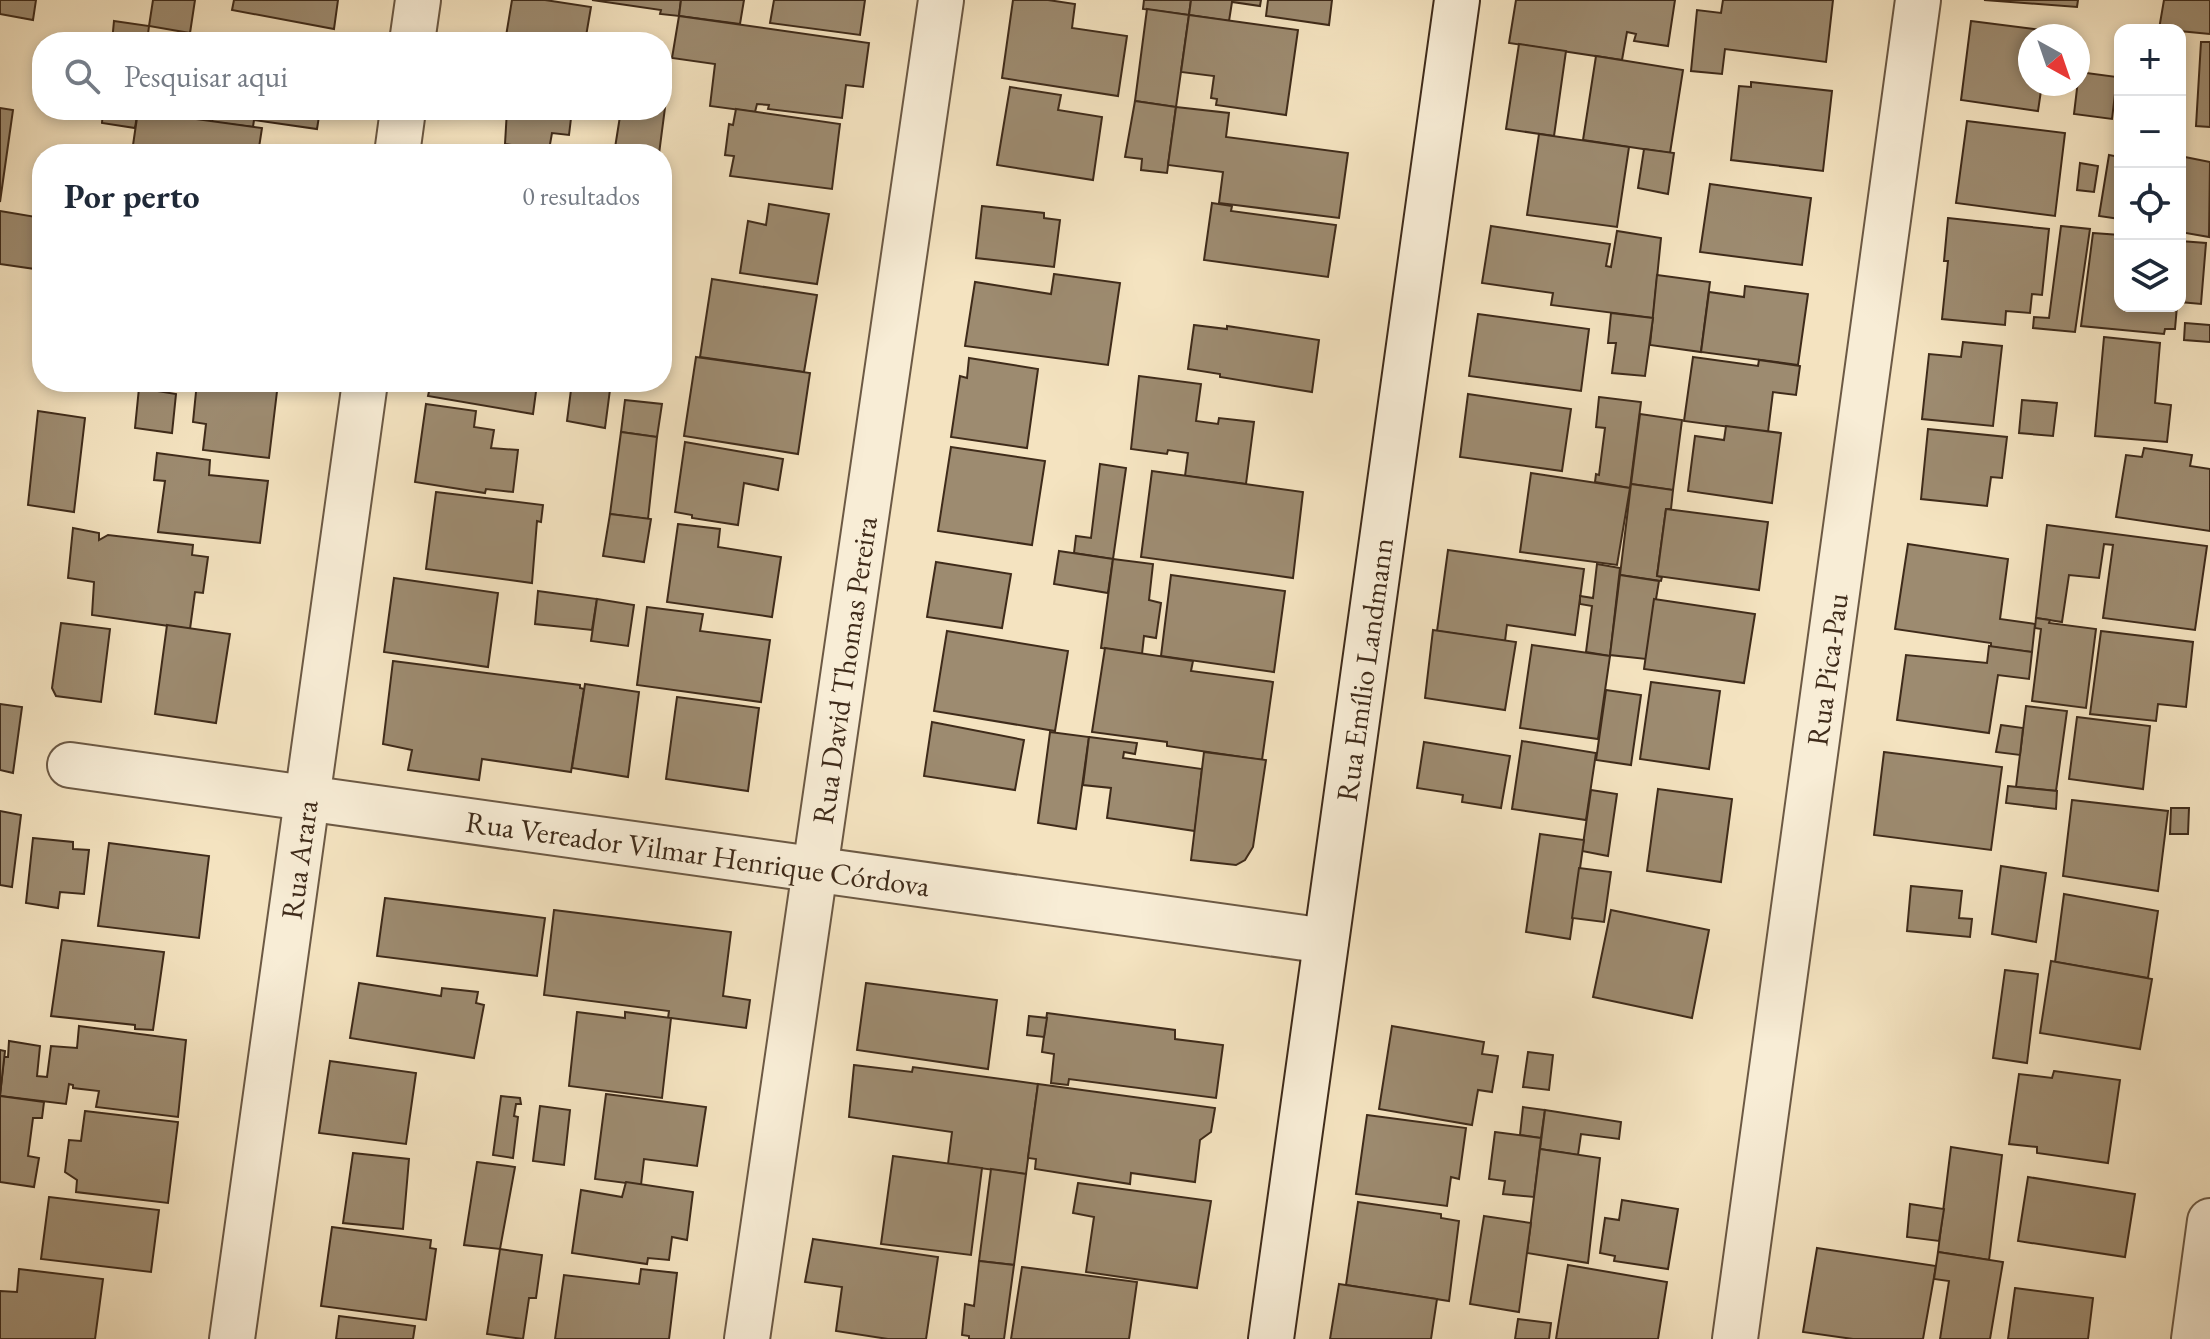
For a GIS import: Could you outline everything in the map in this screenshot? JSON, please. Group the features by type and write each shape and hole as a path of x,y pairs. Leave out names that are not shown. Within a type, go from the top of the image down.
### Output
{"street":[{"path":"413,32 418,0"},
{"name":"Rua David Thomas Pereira","path":"747,1339 941,0"},
{"name":"Rua Emílio Landmann","path":"1271,1339 1457,0"},
{"name":"Rua Pica-Pau","path":"1735,1339 1918,0"},
{"path":"398,144 402,120"},
{"name":"Rua Arara","path":"232,1339 364,392"},
{"name":"Rua Vereador Vilmar Henrique Córdova","path":"70,765 1326,941"},
{"path":"2194,1339 2210,1221"}],"building":[{"path":"0,0 36,0 33,20 0,14"},
{"path":"153,0 195,0 190,32 149,26"},
{"path":"234,0 338,0 334,29 232,10"},
{"path":"512,0 545,0 591,7 587,32 507,32"},
{"path":"592,0 681,0 679,16 660,14 661,10"},
{"path":"681,0 744,0 740,24 679,16"},
{"path":"774,0 865,0 860,35 770,23"},
{"path":"1013,0 1075,4 1072,28 1127,36 1118,96 1002,78"},
{"path":"1144,0 1191,0 1189,15 1143,9"},
{"path":"1191,0 1261,0 1260,6 1232,2 1229,21 1189,15"},
{"path":"1268,0 1332,0 1329,25 1266,16"},
{"path":"1516,0 1675,0 1668,46 1634,41 1636,34 1627,32 1622,60 1509,43"},
{"path":"1723,0 1833,0 1826,62 1725,49 1722,74 1691,71 1697,10 1721,13"},
{"path":"1984,0 2078,0 2077,7"},
{"path":"2164,0 2210,0 2210,34 2186,32 2186,24 2160,24"},
{"path":"1147,9 1189,15 1176,107 1135,101"},
{"path":"1189,15 1298,30 1286,115 1216,105 1217,99 1211,98 1214,76 1181,72"},
{"path":"679,16 869,43 863,87 846,85 842,118 768,109 769,105 757,104 755,112 710,106 715,64 672,58"},
{"path":"114,21 149,26 148,32 113,32"},
{"path":"1971,21 2018,27 2018,96 2040,96 2038,111 1961,100"},
{"path":"2201,42 2210,42 2210,127 2196,126"},
{"path":"1519,44 1566,51 1554,136 1506,129"},
{"path":"1596,56 1683,70 1670,153 1583,140"},
{"path":"2090,73 2114,77 2112,119 2074,114 2076,96 2090,96"},
{"path":"1751,82 1832,91 1823,171 1731,160 1739,86 1751,87"},
{"path":"1010,87 1061,95 1058,110 1102,117 1093,180 997,165"},
{"path":"1135,101 1176,107 1167,173 1141,170 1142,159 1125,157"},
{"path":"1176,107 1229,113 1226,137 1348,153 1339,218 1219,203 1223,172 1168,165"},
{"path":"0,108 13,110 0,202"},
{"path":"736,109 840,124 832,189 730,176 734,156 725,155 729,124 733,125"},
{"path":"102,120 136,120 135,128 102,123"},
{"path":"137,120 204,120 262,128 260,144 133,144"},
{"path":"212,120 254,120 253,127"},
{"path":"254,120 318,120 317,129"},
{"path":"506,120 571,120 569,135 552,133 550,144 505,144"},
{"path":"619,120 663,120 660,144 616,144"},
{"path":"1967,121 2065,133 2055,216 1956,203"},
{"path":"1539,134 1629,147 1617,227 1527,215"},
{"path":"1644,149 1674,153 1668,194 1638,188"},
{"path":"2109,155 2114,156 2114,218 2099,216"},
{"path":"2186,157 2210,162 2209,237 2186,233"},
{"path":"2080,163 2098,166 2094,192 2077,190"},
{"path":"1710,184 1811,198 1802,265 1700,252"},
{"path":"1212,203 1232,206 1231,211 1336,225 1328,277 1204,260"},
{"path":"769,204 829,214 817,284 740,273 748,221 766,225"},
{"path":"982,206 1044,213 1044,218 1060,220 1054,267 976,258"},
{"path":"0,211 32,216 32,269 0,264"},
{"path":"1948,218 2049,229 2042,295 2032,294 2030,313 2006,311 2005,325 1942,319 1948,261 1944,261"},
{"path":"1491,226 1610,244 1606,266 1611,267 1617,231 1661,238 1653,318 1551,305 1553,293 1482,283"},
{"path":"2061,226 2090,229 2075,332 2033,328 2034,317 2049,318"},
{"path":"2093,233 2114,235 2114,312 2176,312 2175,329 2165,329 2164,334 2081,326"},
{"path":"2186,241 2206,243 2201,304 2186,303"},
{"path":"1054,274 1120,283 1108,365 965,346 975,282 1051,294"},
{"path":"1657,275 1710,282 1701,352 1650,345"},
{"path":"712,279 817,295 804,372 700,357"},
{"path":"1745,286 1808,294 1798,365 1701,352 1709,292 1744,297"},
{"path":"1611,313 1653,318 1645,376 1612,373 1616,343 1608,343"},
{"path":"1478,314 1589,329 1581,391 1469,376"},
{"path":"2185,323 2210,325 2210,342 2184,340"},
{"path":"1194,325 1227,329 1227,326 1319,340 1312,392 1188,369"},
{"path":"2104,337 2160,343 2155,403 2171,405 2167,442 2095,436"},
{"path":"1963,342 2002,346 1993,426 1922,419 1929,354 1961,357"},
{"path":"696,357 810,373 798,454 684,436"},
{"path":"1693,357 1758,366 1759,360 1800,366 1796,395 1773,392 1768,432 1684,421"},
{"path":"969,358 1038,369 1027,448 951,437 960,376 967,378"},
{"path":"1139,376 1201,384 1196,421 1218,424 1219,418 1254,422 1246,484 1185,476 1188,453 1168,450 1167,454 1131,449"},
{"path":"139,392 176,394 172,433 135,428"},
{"path":"196,392 277,392 269,458 203,450 206,424 193,422"},
{"path":"429,392 536,392 533,414 428,396"},
{"path":"571,392 610,392 605,428 567,421"},
{"path":"1468,394 1571,409 1562,471 1460,457"},
{"path":"1599,397 1641,402 1630,488 1595,482 1596,474 1599,475 1605,428 1596,427"},
{"path":"625,400 662,404 657,437 621,432"},
{"path":"2022,400 2057,403 2053,436 2019,433"},
{"path":"426,404 476,411 474,427 494,430 491,448 518,450 513,492 486,489 485,493 415,482"},
{"path":"38,411 85,418 74,512 28,505"},
{"path":"1640,414 1682,420 1673,490 1631,484"},
{"path":"1726,426 1781,433 1772,503 1688,491 1695,436 1724,440"},
{"path":"1928,429 2007,437 2002,478 1991,477 1987,506 1921,499"},
{"path":"621,432 657,437 648,519 610,514"},
{"path":"685,442 783,459 778,490 744,483 738,525 692,518 692,515 675,512"},
{"path":"951,447 1045,461 1032,545 938,531"},
{"path":"2144,448 2192,455 2190,466 2210,469 2210,531 2116,517 2126,455 2142,457"},
{"path":"157,453 210,460 209,475 268,481 260,543 158,532 165,481 154,480"},
{"path":"1100,464 1126,468 1113,559 1074,553 1076,536 1091,538"},
{"path":"1152,471 1303,492 1293,578 1141,557"},
{"path":"1531,473 1630,488 1617,565 1520,552"},
{"path":"1631,484 1673,490 1671,509 1666,509 1657,576 1662,577 1661,581 1620,575"},
{"path":"436,492 543,505 541,522 537,521 532,583 426,569"},
{"path":"1666,509 1768,522 1759,590 1657,576"},
{"path":"610,514 651,519 644,562 603,556"},
{"path":"678,524 720,529 718,547 781,557 772,617 667,602"},
{"path":"2047,525 2207,546 2195,630 2103,618 2113,545 2104,544 2099,578 2069,575 2062,622 2036,618"},
{"path":"73,528 99,533 99,540 108,535 193,545 192,555 208,557 203,593 195,592 190,629 92,615 94,582 68,578"},
{"path":"1908,544 2008,559 2000,619 2035,624 2032,652 1895,629"},
{"path":"1448,550 1584,569 1575,635 1507,625 1505,641 1437,631"},
{"path":"1059,551 1113,559 1108,593 1054,584"},
{"path":"1113,559 1153,564 1149,600 1161,603 1156,638 1144,636 1142,654 1101,648"},
{"path":"936,562 1011,574 1002,628 927,617"},
{"path":"1597,564 1620,568 1610,656 1586,652 1592,606 1580,604 1580,596 1593,598"},
{"path":"1171,575 1285,591 1274,672 1161,656"},
{"path":"1620,575 1659,581 1646,659 1610,655"},
{"path":"394,578 498,593 488,667 384,652"},
{"path":"538,591 597,599 592,630 535,624"},
{"path":"597,599 634,605 628,646 591,641"},
{"path":"1654,599 1755,614 1744,683 1644,669"},
{"path":"647,607 703,614 700,631 770,640 761,702 637,685"},
{"path":"2036,618 2050,620 2049,623 2096,629 2086,708 2032,701 2041,629 2035,628"},
{"path":"61,623 110,629 101,702 56,696 52,688"},
{"path":"167,625 230,634 216,723 155,714"},
{"path":"1433,630 1516,642 1505,710 1425,698"},
{"path":"947,631 1068,651 1055,731 934,711"},
{"path":"2101,631 2193,642 2186,707 2158,704 2156,721 2090,714"},
{"path":"1532,645 1610,656 1598,739 1520,728"},
{"path":"1989,646 2032,652 2029,679 1998,675 1989,733 1897,720 1906,655 1987,663"},
{"path":"1105,648 1193,661 1191,671 1273,682 1262,760 1092,732"},
{"path":"393,661 580,685 584,689 571,772 482,759 479,780 408,770 412,750 383,744"},
{"path":"1651,682 1720,691 1709,769 1640,759"},
{"path":"585,684 639,692 628,777 572,768"},
{"path":"1606,690 1641,695 1631,765 1596,760"},
{"path":"677,697 759,708 748,791 666,779"},
{"path":"0,704 22,707 13,773 0,770"},
{"path":"2026,706 2067,711 2056,791 2016,787"},
{"path":"2077,717 2150,726 2143,789 2069,779"},
{"path":"932,722 1024,740 1015,790 924,776"},
{"path":"2001,725 2023,728 2020,755 1996,752"},
{"path":"1050,732 1089,737 1076,829 1038,823"},
{"path":"1089,737 1137,743 1135,754 1124,752 1123,758 1202,769 1195,831 1107,818 1111,788 1083,785"},
{"path":"1522,741 1596,753 1586,820 1512,809"},
{"path":"1424,742 1510,756 1501,808 1462,802 1463,795 1417,788"},
{"path":"1204,752 1266,760 1253,847 1245,860 1236,865 1191,860"},
{"path":"1884,752 2002,767 1991,850 1874,835"},
{"path":"2008,786 2057,791 2056,809 2006,803"},
{"path":"1658,789 1732,799 1721,882 1647,871"},
{"path":"1591,790 1617,794 1608,856 1582,851"},
{"path":"2072,800 2168,811 2158,891 2063,876"},
{"path":"2171,808 2189,808 2188,834 2170,834"},
{"path":"0,811 21,815 12,887 0,885"},
{"path":"1540,834 1584,840 1570,939 1526,932"},
{"path":"33,838 73,842 73,849 89,850 84,894 60,892 58,908 26,903"},
{"path":"109,843 209,856 199,938 98,926"},
{"path":"2001,866 2046,873 2036,942 1992,934"},
{"path":"1579,868 1611,872 1604,922 1572,918"},
{"path":"1911,886 1962,891 1959,918 1972,919 1970,937 1907,931"},
{"path":"2064,894 2158,911 2148,978 2055,962"},
{"path":"385,898 545,918 537,976 377,956"},
{"path":"554,910 731,932 723,996 750,1000 746,1028 668,1018 669,1011 544,995"},
{"path":"1611,910 1709,930 1692,1018 1593,997"},
{"path":"62,940 164,952 153,1030 135,1029 135,1025 51,1016"},
{"path":"2051,961 2152,979 2140,1049 2040,1033"},
{"path":"2005,970 2038,974 2027,1063 1993,1058"},
{"path":"359,983 441,996 442,988 478,992 476,1003 484,1005 474,1058 350,1038"},
{"path":"866,983 997,1000 988,1069 857,1050"},
{"path":"577,1012 625,1018 625,1012 671,1018 662,1098 569,1086"},
{"path":"1047,1013 1175,1030 1175,1039 1223,1045 1216,1098 1069,1079 1068,1085 1051,1083 1054,1054 1042,1052"},
{"path":"1029,1016 1047,1018 1044,1037 1027,1035"},
{"path":"79,1026 186,1040 178,1117 96,1107 99,1091 73,1088 69,1084 66,1104 0,1096 9,1041 40,1046 37,1076 47,1077 51,1046 77,1048"},
{"path":"1392,1026 1484,1042 1482,1054 1498,1056 1492,1092 1478,1090 1472,1125 1379,1109"},
{"path":"0,1050 5,1051 0,1095"},
{"path":"1528,1052 1553,1055 1549,1090 1523,1087"},
{"path":"330,1061 416,1073 406,1144 319,1133"},
{"path":"854,1065 912,1072 913,1067 1038,1084 1026,1174 948,1164 952,1132 849,1117"},
{"path":"2054,1071 2120,1080 2108,1163 2037,1153 2037,1147 2009,1144 2019,1074 2052,1078"},
{"path":"1038,1084 1215,1108 1211,1132 1200,1140 1195,1182 1131,1173 1130,1184 1035,1169 1036,1159 1028,1158"},
{"path":"606,1094 706,1107 697,1166 644,1159 641,1185 595,1179"},
{"path":"0,1096 44,1102 42,1118 33,1118 28,1156 39,1158 34,1187 0,1182"},
{"path":"501,1096 520,1098 521,1104 516,1104 514,1116 518,1117 513,1158 493,1155"},
{"path":"540,1106 570,1110 564,1165 533,1161"},
{"path":"1523,1107 1545,1110 1541,1138 1520,1135"},
{"path":"1545,1110 1621,1122 1619,1139 1581,1134 1578,1155 1540,1149"},
{"path":"85,1111 178,1122 168,1203 76,1192 77,1180 65,1172 69,1140 81,1141"},
{"path":"1367,1115 1466,1128 1459,1179 1451,1177 1447,1206 1356,1194"},
{"path":"1495,1132 1541,1138 1534,1197 1503,1194 1505,1181 1489,1179"},
{"path":"1951,1147 2002,1155 1989,1260 1938,1252"},
{"path":"1540,1149 1600,1158 1588,1263 1527,1253"},
{"path":"353,1153 409,1159 403,1229 343,1223"},
{"path":"893,1156 982,1168 971,1255 881,1244"},
{"path":"477,1162 515,1167 500,1249 464,1245"},
{"path":"991,1169 1026,1174 1014,1265 979,1261"},
{"path":"2028,1177 2135,1194 2125,1257 2018,1241"},
{"path":"626,1182 693,1192 687,1240 672,1237 669,1260 648,1258 647,1264 572,1253 581,1190 622,1197"},
{"path":"1078,1183 1211,1201 1197,1288 1086,1272 1094,1217 1073,1213"},
{"path":"49,1197 159,1210 151,1272 41,1259"},
{"path":"1622,1200 1678,1209 1668,1269 1614,1261 1615,1256 1600,1253 1605,1218 1619,1220"},
{"path":"1358,1202 1441,1214 1441,1218 1459,1221 1449,1301 1346,1285"},
{"path":"1910,1204 1944,1209 1939,1241 1907,1237"},
{"path":"1484,1216 1531,1223 1519,1312 1470,1304"},
{"path":"332,1227 431,1240 430,1248 436,1249 426,1320 321,1306"},
{"path":"813,1239 938,1257 926,1339 888,1339 836,1331 842,1287 805,1282"},
{"path":"1817,1248 1936,1266 1923,1339 1853,1339 1803,1332"},
{"path":"500,1249 542,1255 536,1298 529,1298 523,1339 487,1334"},
{"path":"1938,1252 2003,1262 1990,1339 1940,1339 1949,1281 1934,1279"},
{"path":"979,1261 1014,1265 1004,1339 969,1339 969,1336 962,1335 965,1304 974,1306"},
{"path":"1568,1265 1667,1282 1658,1339 1556,1339"},
{"path":"1022,1267 1137,1282 1129,1339 1011,1339"},
{"path":"19,1269 103,1279 95,1339 0,1339 0,1291 17,1292"},
{"path":"641,1269 677,1273 669,1339 555,1339 564,1275 639,1284"},
{"path":"1339,1284 1437,1299 1431,1339 1330,1339"},
{"path":"2015,1288 2093,1298 2088,1339 2008,1339"},
{"path":"339,1316 415,1326 413,1339 336,1339"},
{"path":"1518,1319 1551,1323 1549,1339 1515,1339"}]}
